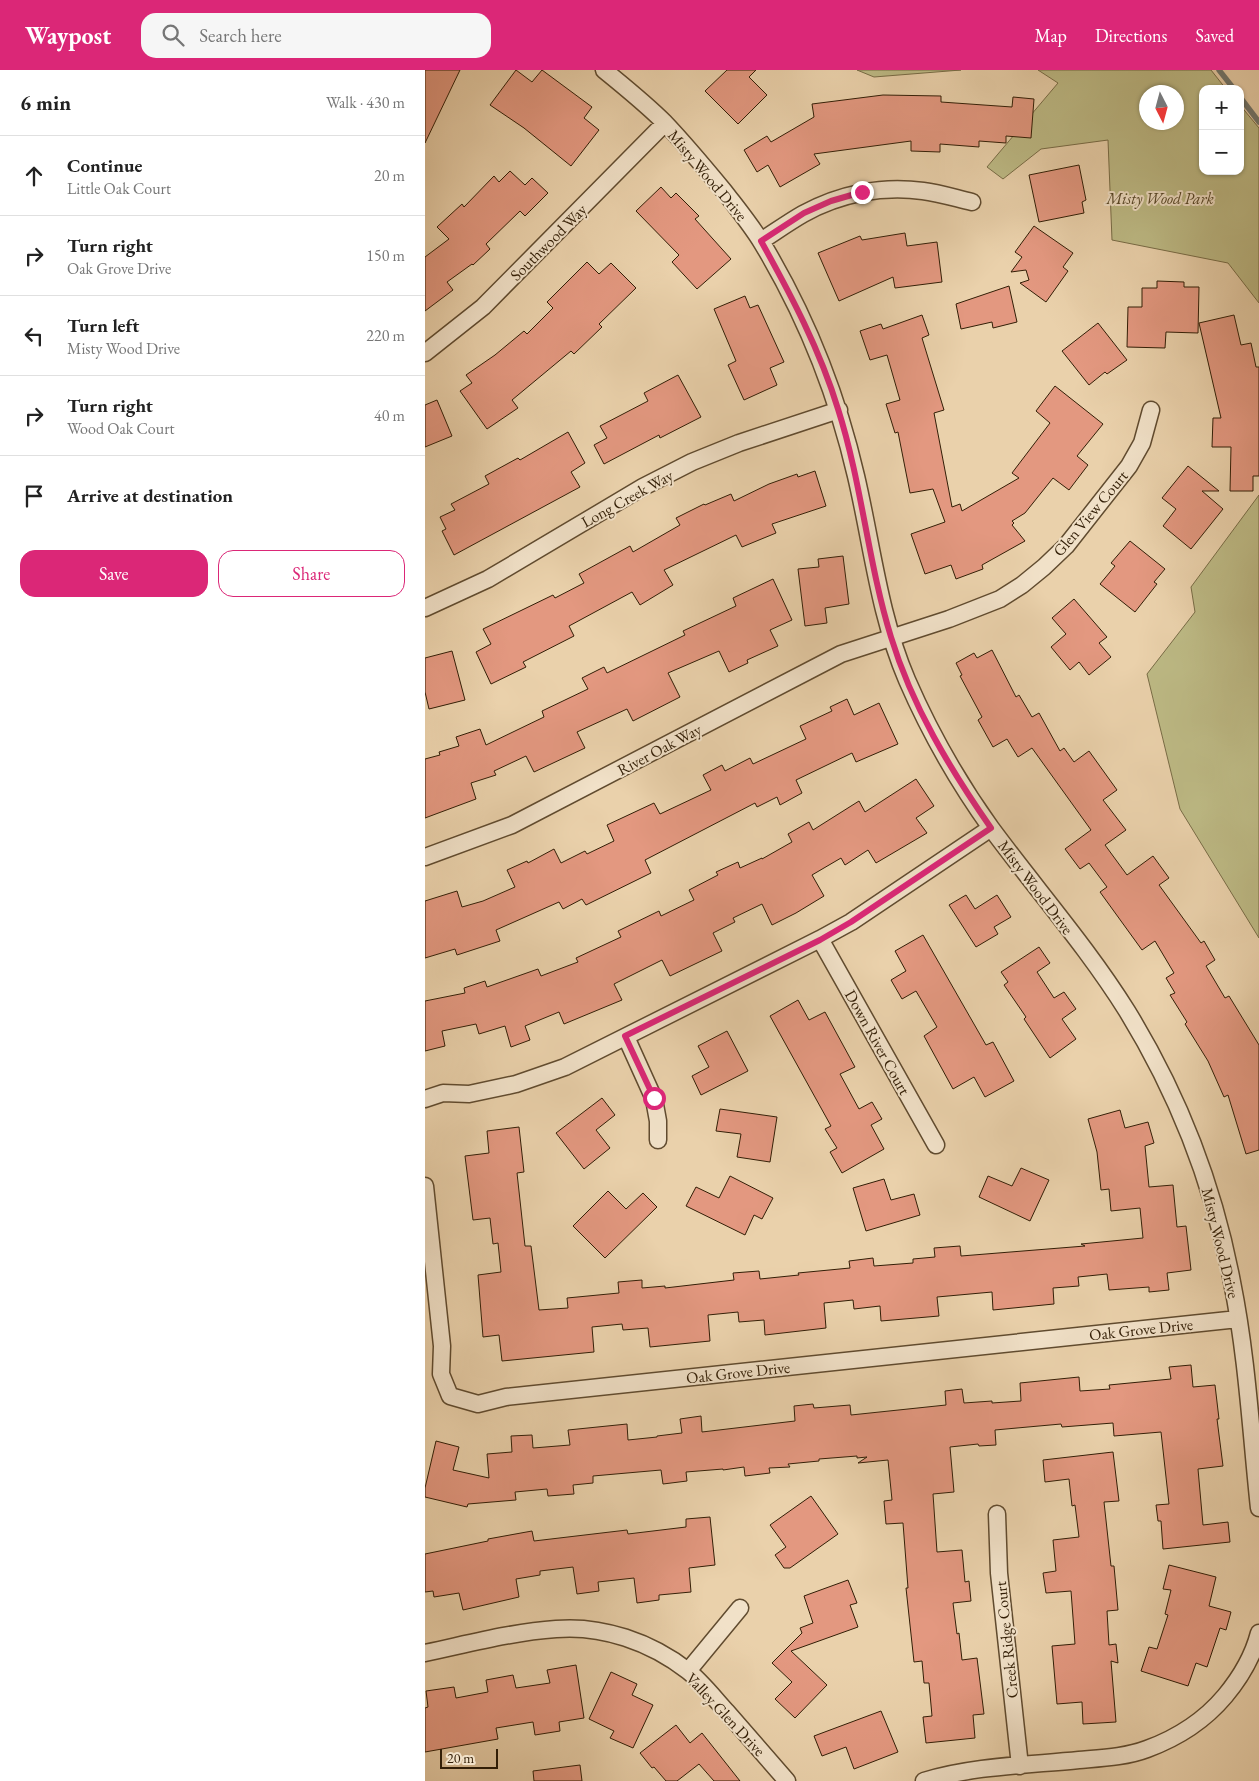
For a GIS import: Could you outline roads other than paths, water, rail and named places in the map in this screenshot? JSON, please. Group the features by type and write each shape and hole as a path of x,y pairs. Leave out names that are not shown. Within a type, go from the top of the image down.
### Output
{"street":[{"name":"Misty Wood Drive","path":"604,70 665,123 711,175 761,241 799,311 816,348 839,410 856,477 877,586 891,638 905,676 948,763 991,828 1094,963 1126,1010 1154,1058 1178,1108 1214,1206 1227,1257 1238,1319 1259,1508"},
{"name":"Southwood Way","path":"425,353 483,308 665,123"},
{"path":"761,241 804,213 831,201 862,192 892,189 923,191 971,202"},
{"name":"Long Creek Way","path":"425,608 488,579 643,487 692,462 739,443 839,410"},
{"name":"Glen View Court","path":"891,638 949,620 1000,599 1022,585 1044,567 1066,546 1129,466 1142,443 1151,410"},
{"name":"River Oak Way","path":"425,857 513,824 818,665 841,654 891,638"},
{"path":"425,1099 443,1094 469,1094 516,1084 565,1067 820,940 851,922 991,828"},
{"name":"Down River Court","path":"820,940 936,1145"},
{"path":"625,1036 654,1098 659,1121 658,1140"},
{"name":"Oak Grove Drive","path":"425,1186 442,1346 441,1374 450,1396 478,1404 516,1396 1238,1319"},
{"name":"Creek Ridge Court","path":"997,1514 999,1573 1020,1766"},
{"path":"688,1671 740,1608"},
{"name":"Valley Glen Drive","path":"425,1653 527,1632 558,1628 586,1629 610,1633 637,1642 688,1671 787,1781"},
{"path":"924,1781 963,1772 1115,1757 1145,1750 1174,1738 1215,1707 1231,1688 1245,1667 1259,1633"}],"waterway":[{"path":"1219,70 1231,85"},
{"path":"1244,102 1259,122"}],"park label":[{"name":"Misty Wood Park","path":"1160,198"}]}
